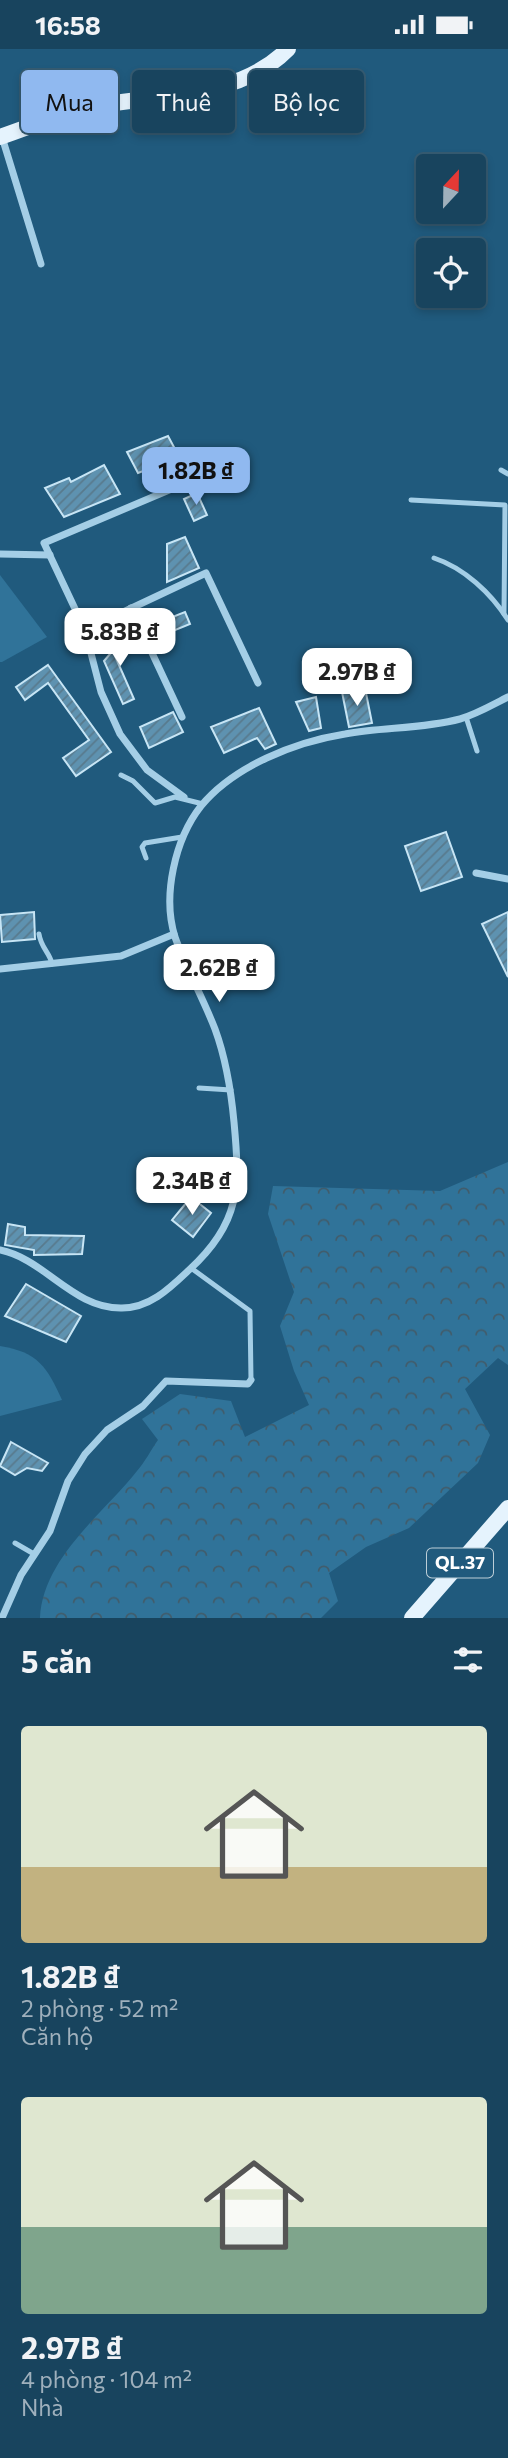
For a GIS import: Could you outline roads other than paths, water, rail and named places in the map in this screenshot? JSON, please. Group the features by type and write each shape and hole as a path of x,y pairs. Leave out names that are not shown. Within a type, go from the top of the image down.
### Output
{"main road":[{"path":"1,137 90,107 223,87 250,78 272,66 288,49"},
{"name":"QL.37","path":"412,1618 508,1508"}],"street":[{"path":"1,137 41,264"},
{"path":"184,797 147,770 120,734 101,692 85,630 44,543 207,474"},
{"path":"0,554 50,555"},
{"path":"85,630 206,573 258,683"},
{"path":"131,608 182,717"},
{"path":"0,1250 18,1256 79,1296 109,1308 146,1304 191,1268 221,1232 237,1191 239,1175 231,1090 215,1030 174,934 173,874 182,837 203,804 249,769 294,747 345,734 466,717 508,697"},
{"path":"476,873 508,879"},
{"path":"0,969 121,956 174,934"},
{"path":"2,1618 21,1575 50,1531 68,1481 85,1454 107,1430 143,1406 166,1381 248,1384 251,1380"}],"lane":[{"path":"501,470 508,474"},
{"path":"411,501 507,504 504,614"},
{"path":"434,558 458,568 508,620"},
{"path":"466,717 477,751"},
{"path":"121,775 133,781 155,803 184,797 203,804"},
{"path":"146,858 142,846 145,843 182,837"},
{"path":"39,934 41,947 51,958 52,964"},
{"path":"199,1088 231,1090"},
{"path":"191,1268 252,1315 251,1380"},
{"path":"15,1543 34,1554"}]}
